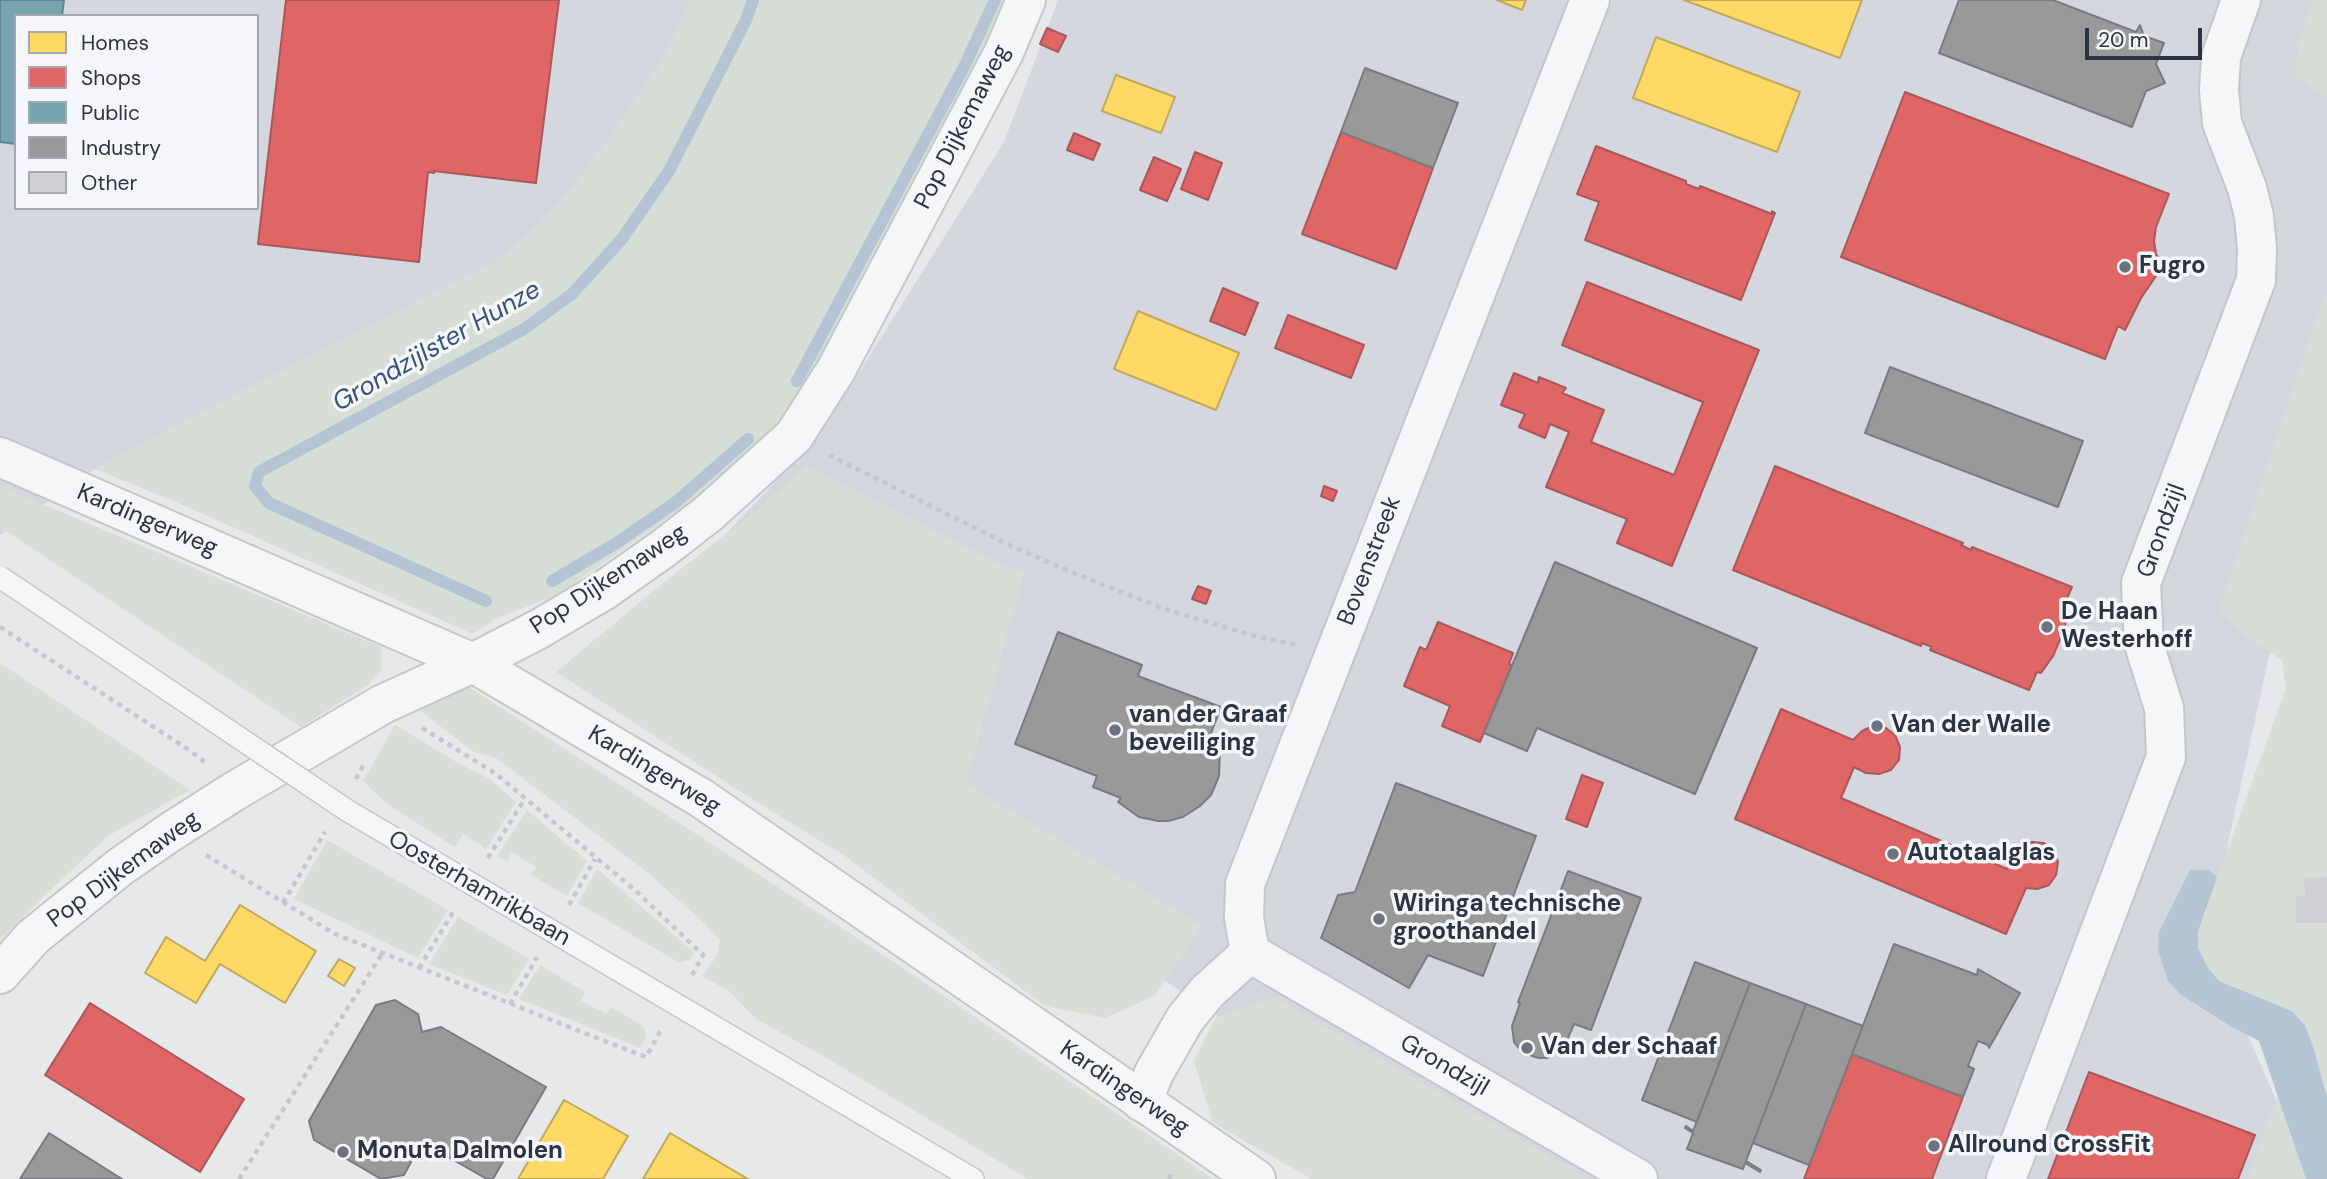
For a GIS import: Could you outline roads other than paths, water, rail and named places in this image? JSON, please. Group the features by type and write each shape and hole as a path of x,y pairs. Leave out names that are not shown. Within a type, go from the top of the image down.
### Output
{"street":[{"name":"Pop Dijkemaweg","path":"0,974 33,937 120,867 233,792 383,704 473,663 603,591 709,513 794,436 836,370 1004,52 1026,0"},
{"name":"Bovenstreek","path":"1250,953 1244,918 1245,884 1590,0"},
{"name":"Grondzijl","path":"2006,1179 2166,757 2164,708 2144,644 2141,583 2256,280 2254,216 2247,188 2222,123 2219,90 2221,57 2241,0"},
{"name":"Kardingerweg","path":"0,457 473,663 701,798 1255,1179"},
{"name":"Grondzijl","path":"1250,953 1638,1179"},
{"path":"1142,1102 1154,1073 1185,1019 1207,992 1250,953"}],"lane":[{"name":"Oosterhamrikbaan","path":"0,577 348,811 972,1179"}],"water":[{"path":"2190,870 2209,870 2217,877 2198,931 2198,948 2208,968 2219,981 2292,1011 2305,1025 2327,1097 2327,1179 2306,1179 2259,1041 2181,995 2168,981 2158,950 2159,932"}],"waterway":[{"name":"Grondzijlster Hunze","path":"486,601 269,503 255,486 259,472 524,329 572,294 621,240 669,171 746,20 753,0"},
{"path":"797,381 965,65 995,0"},
{"path":"552,581 615,544 676,502 748,439"}],"place":[{"name":"Fugro","path":"2125,267"},
{"name":"De Haan Westerhoff","path":"2047,627"},
{"name":"Van der Walle","path":"1877,726"},
{"name":"van der Graaf beveiliging","path":"1115,730"},
{"name":"Autotaalglas","path":"1893,854"},
{"name":"Wiringa technische groothandel","path":"1379,919"},
{"name":"Van der Schaaf","path":"1527,1048"},
{"name":"Allround CrossFit","path":"1934,1146"},
{"name":"Monuta Dalmolen","path":"343,1152"}]}
